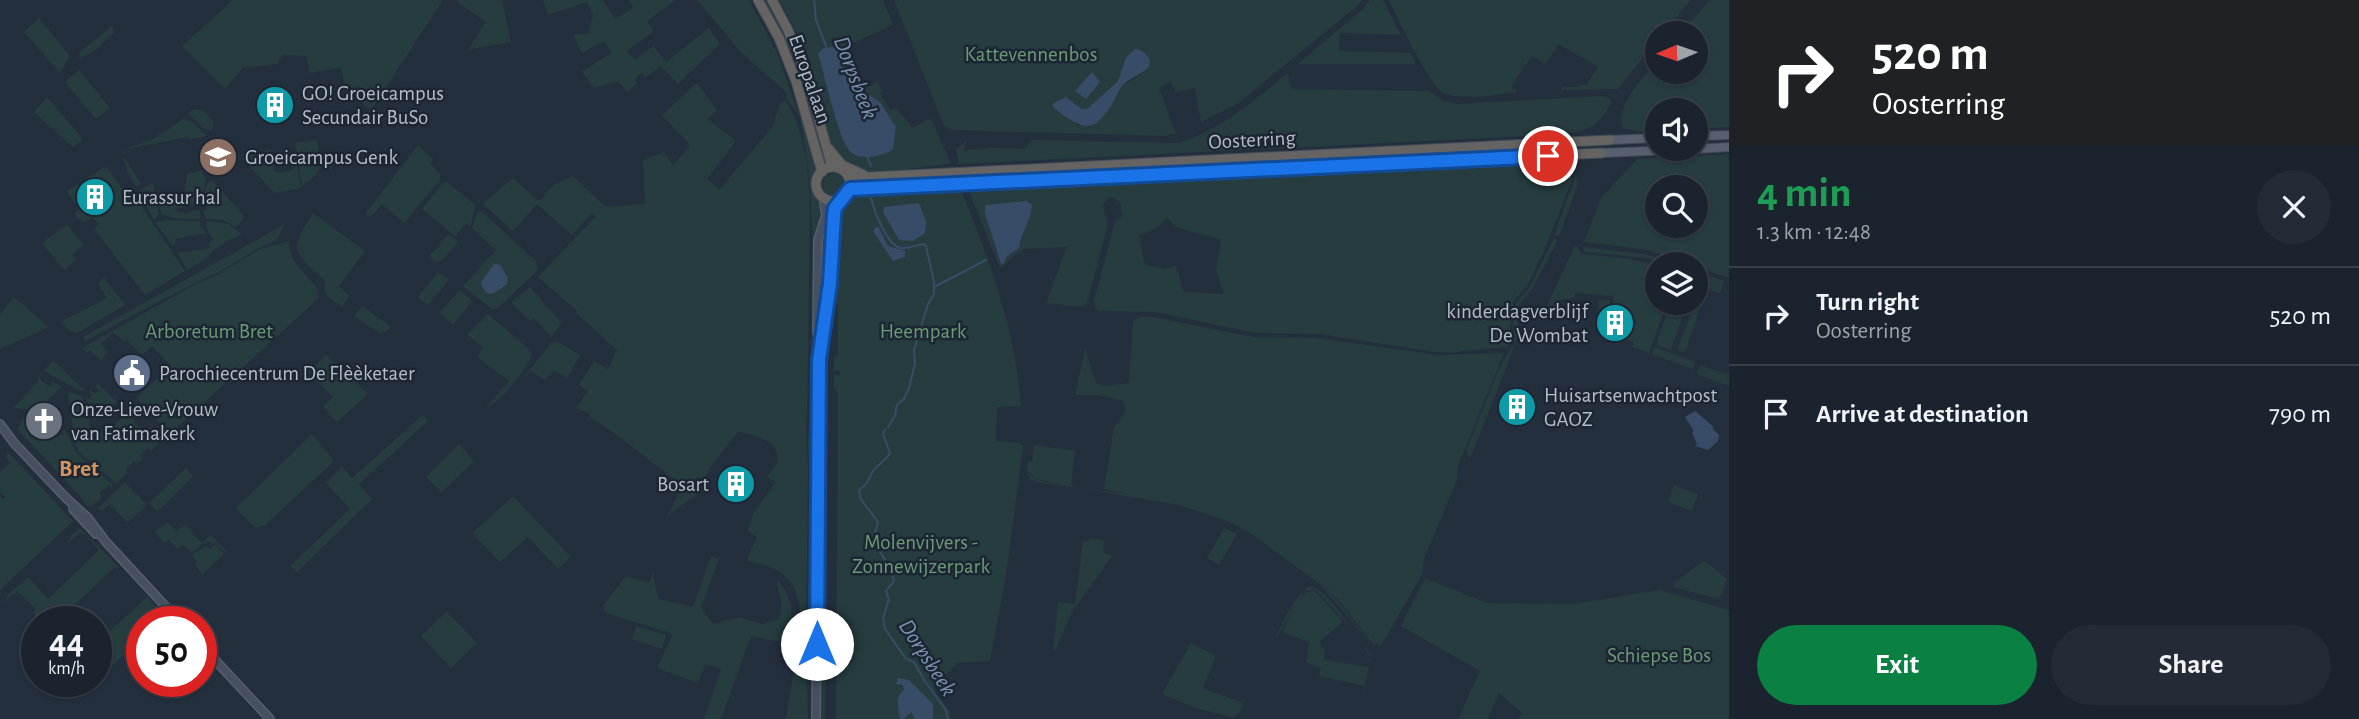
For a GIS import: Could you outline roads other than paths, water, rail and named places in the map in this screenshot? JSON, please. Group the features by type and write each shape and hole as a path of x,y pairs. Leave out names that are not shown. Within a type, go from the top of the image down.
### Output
{"highway":[{"name":"Europalaan","path":"758,0 779,38 796,81 822,172 817,186 824,198"},
{"name":"Europalaan","path":"772,0 806,74 832,167"},
{"name":"Oosterring","path":"849,178 1610,140"},
{"path":"825,143 836,159 848,169 880,176"},
{"name":"Oosterring","path":"850,189 1602,153"},
{"path":"822,172 832,167 842,170 849,178 850,189 840,200 831,201 824,198"}],"main road":[{"path":"1708,136 1729,135"},
{"name":"Oosterring","path":"1610,140 1645,139"},
{"name":"Oosterring","path":"1708,148 1729,147"},
{"name":"Oosterring","path":"1602,153 1645,151"},
{"name":"Europalaan","path":"819,360 818,240 826,215 824,198"},
{"name":"Europalaan","path":"816,719 819,360 830,283 834,215 840,200"},
{"path":"0,424 14,443"},
{"path":"0,431 88,518 102,538 165,606"},
{"path":"217,662 270,719"}],"water":[{"path":"824,48 841,48 862,90 880,102 896,127 893,150 864,157 848,149 836,118 818,53"},
{"path":"1135,49 1147,55 1150,60 1149,67 1122,86 1100,120 1087,126 1080,125 1054,108 1052,104 1066,97 1082,109 1087,109 1118,81 1126,57"},
{"path":"1092,72 1100,82 1086,99 1075,91"},
{"path":"1026,201 1032,205 1019,248 1001,264 985,214 985,205"},
{"path":"919,203 926,221 925,233 913,241 899,240 883,212 884,207"},
{"path":"876,227 888,246 905,251 905,257 893,261 873,231"},
{"path":"494,264 500,265 508,278 507,284 488,294 481,282"},
{"path":"1695,411 1714,427 1712,428 1719,435 1718,441 1708,450 1695,446 1697,444 1692,432 1694,431 1685,417"},
{"path":"898,678 909,680 933,704 933,719 915,719 911,712 904,719 900,719 898,700 904,690 903,685 896,684"}],"waterway":[{"name":"Dorpsbeek","path":"814,0 816,20 827,49"},
{"name":"Dorpsbeek","path":"867,156 871,166"},
{"name":"Dorpsbeek","path":"871,198 882,227 896,246 926,246 934,282 934,294 928,304 914,350 915,363 909,388 904,399 897,405 895,416 888,427"},
{"path":"934,287 986,260"},
{"name":"Dorpsbeek","path":"885,430 883,434 890,453 859,490 860,498 878,522 875,540 894,581 886,591 889,599 883,618 885,629 906,659 914,662 946,710 948,719"}],"place":[{"name":"GO! Groeicampus Secundair BuSo","path":"275,105"},
{"name":"Groeicampus Genk","path":"218,157"},
{"name":"Eurassur hal","path":"95,197"},
{"name":"kinderdagverblijf De Wombat","path":"1615,323"},
{"name":"Parochiecentrum De Flèèketaer","path":"132,373"},
{"name":"Huisartsenwachtpost GAOZ","path":"1517,407"},
{"name":"Onze-Lieve-Vrouw van Fatimakerk","path":"44,421"},
{"name":"Bosart","path":"736,484"}],"district":[{"name":"Bret","path":"79,469"}],"park label":[{"name":"Kattevennenbos","path":"1031,54"},
{"name":"Arboretum Bret","path":"209,331"},
{"name":"Heempark","path":"923,331"},
{"name":"Molenvijvers - Zonnewijzerpark","path":"921,554"},
{"name":"Schiepse Bos","path":"1659,655"}]}
